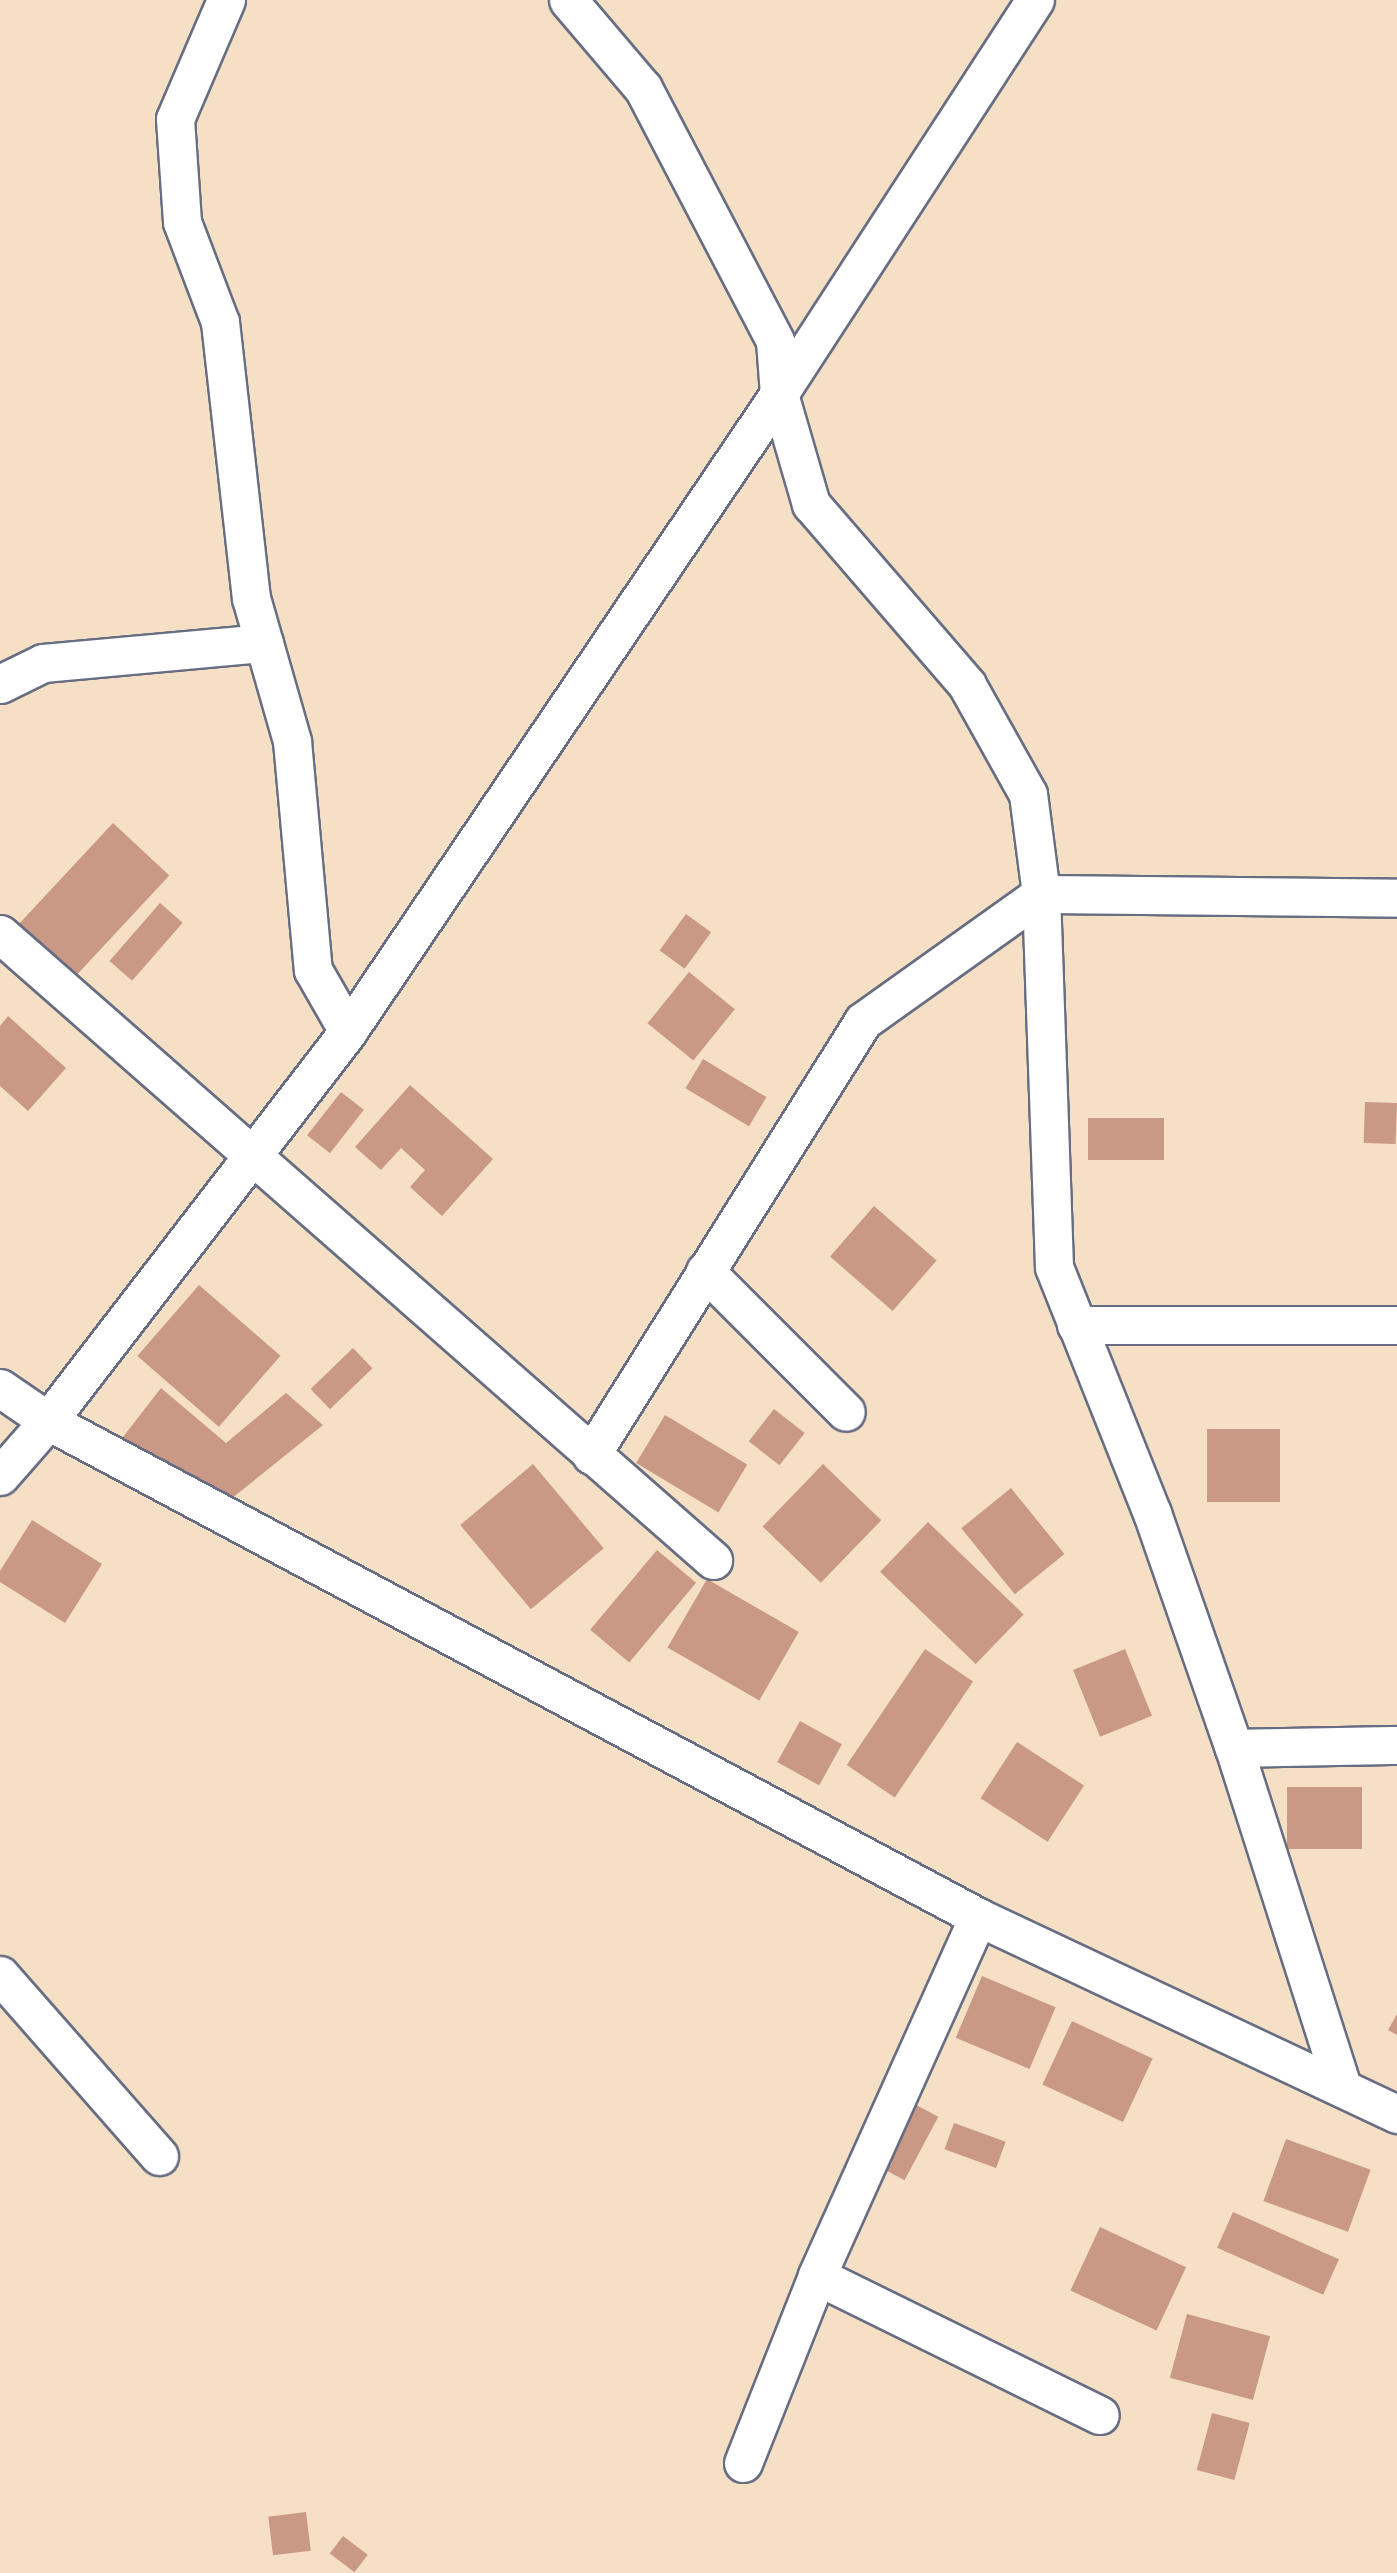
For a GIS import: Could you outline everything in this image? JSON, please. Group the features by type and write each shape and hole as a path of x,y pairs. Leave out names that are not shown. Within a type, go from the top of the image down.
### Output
{"street":[{"path":"226,0 174,119 182,222 220,322 251,598 292,741 313,970 348,1031"},
{"path":"568,0 643,88 775,341 779,394 811,505 967,685 1028,794 1041,894 1054,1267 1152,1513 1234,1748 1342,2087"},
{"path":"0,1476 48,1421 348,1031 779,394 1035,0"},
{"path":"0,684 43,663 264,643"},
{"path":"591,1455 863,1021 1041,894 1397,898"},
{"path":"0,934 713,1560"},
{"path":"705,1271 846,1412"},
{"path":"1076,1325 1397,1325"},
{"path":"0,1388 48,1421 978,1917 1397,2114"},
{"path":"1234,1748 1397,1745"},
{"path":"743,2463 817,2276 978,1917"},
{"path":"0,1975 159,2156"},
{"path":"817,2276 1100,2415"}],"building":[{"path":"113,823 169,876 75,977 18,925"},
{"path":"160,903 183,923 132,981 109,961"},
{"path":"686,914 711,932 685,969 660,950"},
{"path":"689,972 735,1009 693,1060 647,1023"},
{"path":"8,1016 66,1068 28,1111 0,1086 0,1026"},
{"path":"703,1059 766,1097 749,1126 685,1088"},
{"path":"410,1085 493,1159 442,1216 410,1187 425,1170 401,1148 381,1170 355,1147"},
{"path":"341,1092 364,1110 330,1153 307,1135"},
{"path":"1365,1102 1397,1103 1396,1144 1364,1143"},
{"path":"1088,1118 1164,1118 1164,1160 1088,1160"},
{"path":"874,1206 937,1260 893,1311 830,1257"},
{"path":"199,1285 281,1356 219,1427 137,1356"},
{"path":"353,1348 372,1368 330,1409 311,1389"},
{"path":"161,1388 226,1443 286,1393 323,1425 231,1499 116,1446"},
{"path":"774,1409 805,1433 779,1465 749,1441"},
{"path":"665,1415 747,1464 718,1512 636,1463"},
{"path":"1207,1429 1280,1429 1280,1502 1207,1502"},
{"path":"533,1464 604,1548 531,1609 460,1525"},
{"path":"823,1464 881,1520 821,1583 763,1527"},
{"path":"1011,1488 1064,1554 1015,1594 961,1528"},
{"path":"32,1520 102,1564 65,1623 0,1582 0,1571"},
{"path":"928,1522 1024,1614 976,1664 880,1572"},
{"path":"657,1550 696,1583 629,1662 590,1630"},
{"path":"707,1579 799,1632 759,1700 668,1647"},
{"path":"925,1649 973,1681 895,1797 847,1765"},
{"path":"1125,1649 1152,1716 1100,1737 1073,1670"},
{"path":"800,1721 842,1744 819,1785 777,1762"},
{"path":"1017,1742 1084,1786 1048,1842 981,1798"},
{"path":"1287,1787 1362,1787 1362,1849 1287,1849"},
{"path":"982,1976 1056,2007 1029,2069 956,2038"},
{"path":"1397,2014 1397,2035 1388,2030"},
{"path":"1072,2021 1153,2059 1123,2122 1042,2084"},
{"path":"903,2098 938,2117 905,2180 869,2162"},
{"path":"954,2123 1006,2142 996,2168 944,2149"},
{"path":"1286,2139 1371,2170 1348,2232 1263,2201"},
{"path":"1233,2212 1339,2259 1323,2295 1217,2248"},
{"path":"1100,2227 1186,2267 1157,2331 1070,2290"},
{"path":"1187,2314 1270,2336 1253,2400 1170,2378"},
{"path":"1212,2413 1250,2423 1234,2480 1197,2470"},
{"path":"306,2512 311,2551 273,2555 268,2517"},
{"path":"343,2536 368,2555 355,2572 330,2554"}]}
